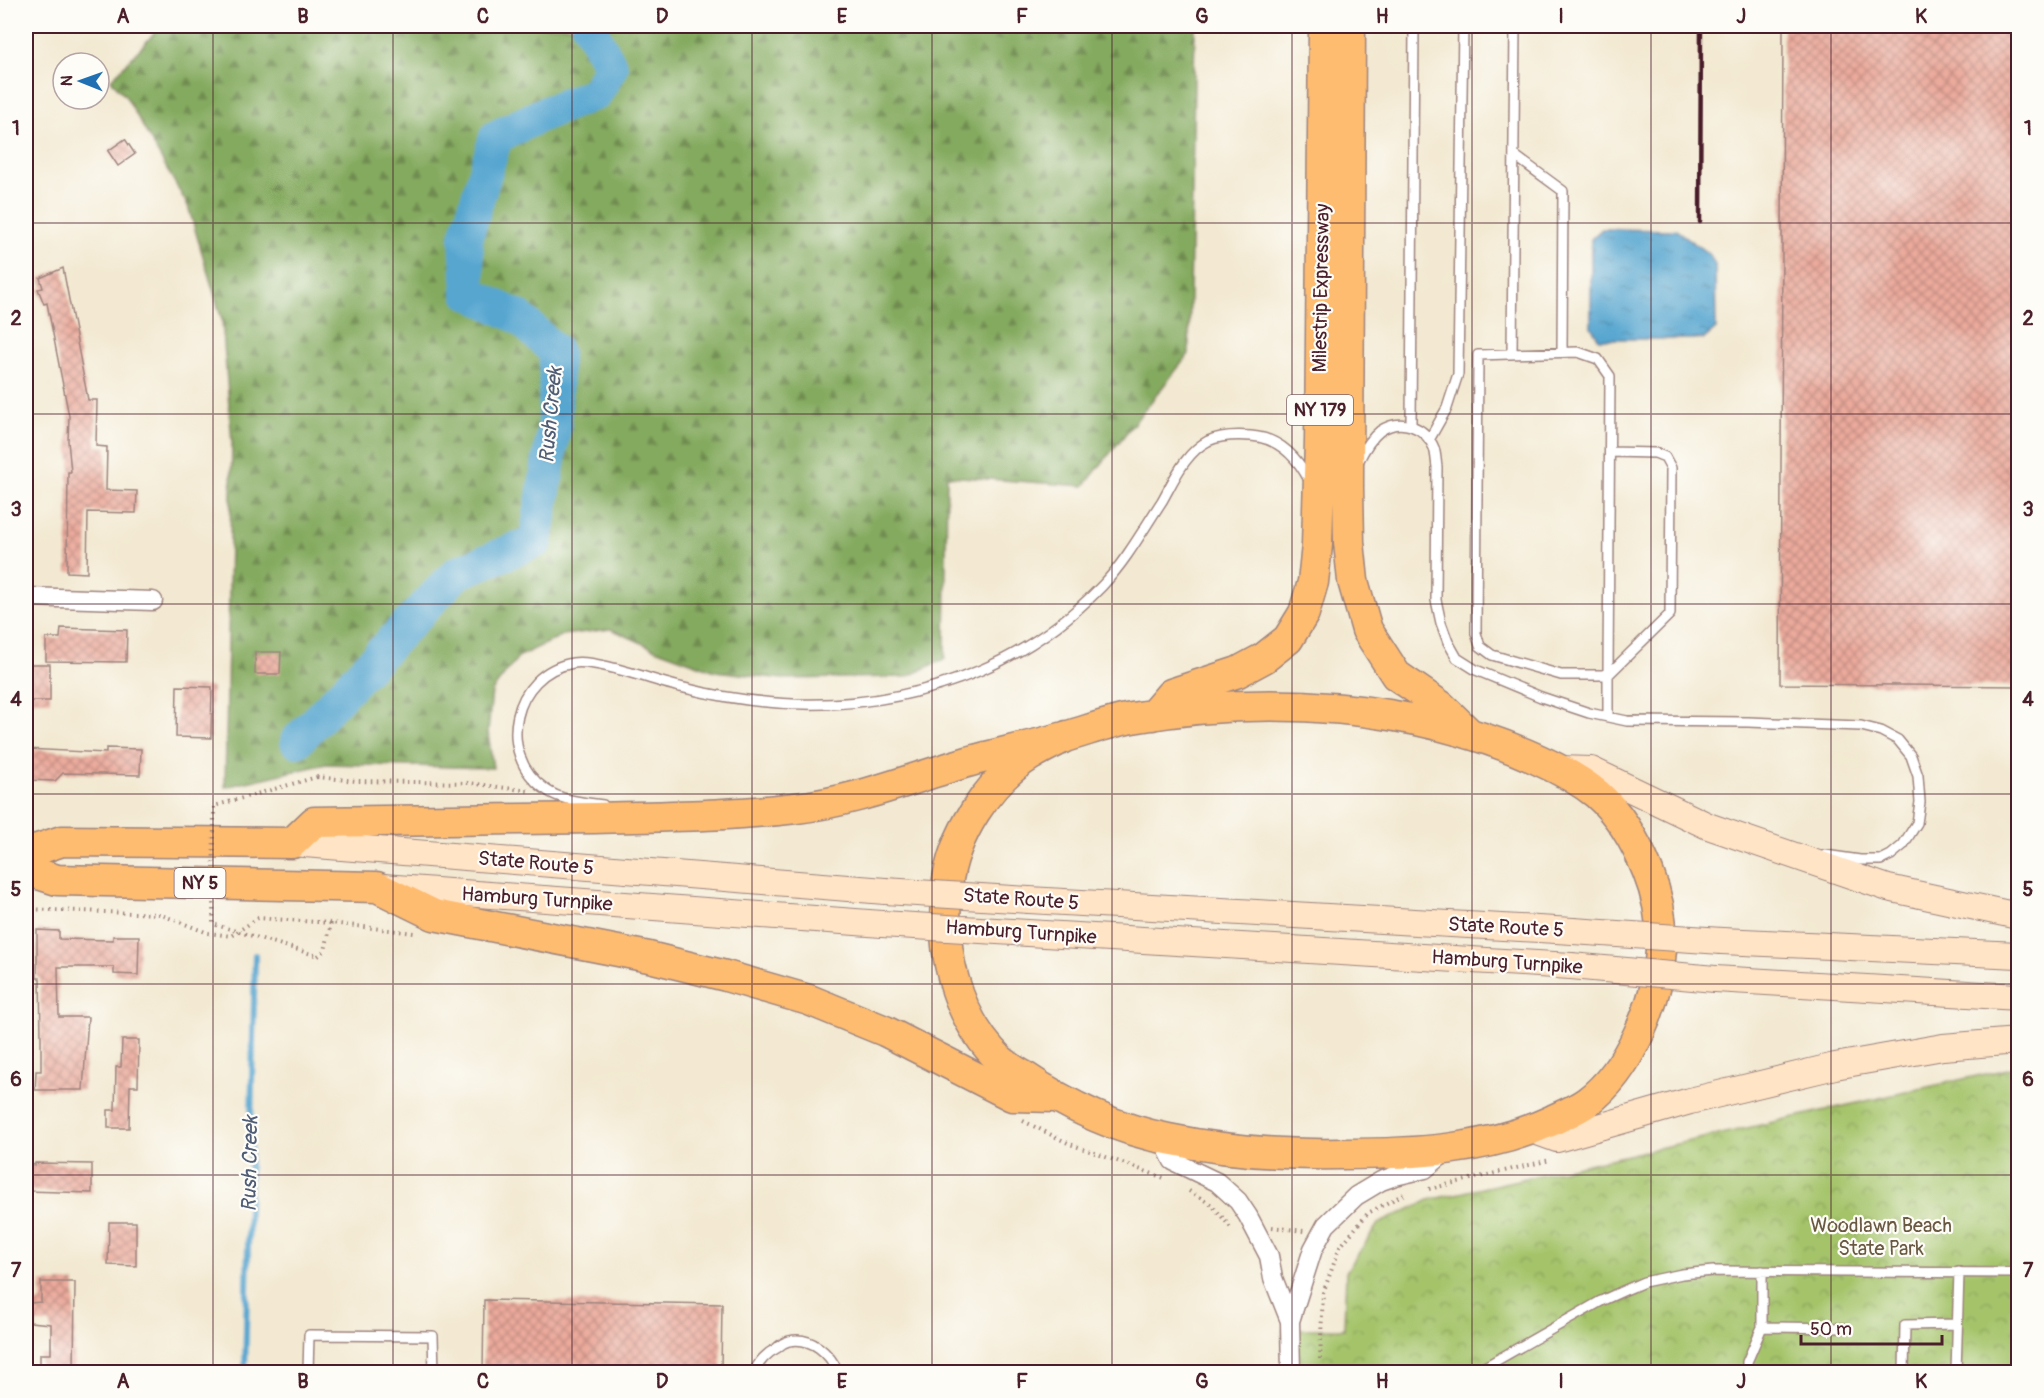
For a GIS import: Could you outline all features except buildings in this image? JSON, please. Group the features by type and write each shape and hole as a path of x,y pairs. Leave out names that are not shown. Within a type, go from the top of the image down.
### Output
{"highway":[{"name":"Milestrip Expressway","path":"1153,715 1171,694 1238,672 1264,658 1288,639 1304,613 1313,582 1319,508 1324,26"},
{"name":"Milestrip Expressway","path":"1350,26 1348,486 1349,542 1353,581 1367,630 1396,675 1441,705 1470,734"},
{"path":"292,843 314,822 695,816 767,812 862,797 961,764 1106,724 1153,715 1268,706 1365,712 1418,721 1510,747 1559,769 1595,792 1619,817 1637,844 1654,887 1660,910 1661,952 1653,999 1645,1020 1617,1071 1598,1093 1581,1107 1532,1130 1448,1150 1382,1155 1300,1155 1232,1149 1162,1138 1084,1112 1054,1097 1002,1062 981,1036 964,1007 947,952 945,910 949,873 972,815 998,783 1027,757 1066,736"},
{"name":"State Route 5","path":"26,853 62,841 292,843"},
{"name":"Hamburg Turnpike","path":"26,870 57,880 377,887"},
{"path":"377,887 434,915 649,957 809,1000 885,1031 1012,1096 1054,1097"}],"main road":[{"path":"1559,769 1591,770 1708,826 1888,888 2019,916"},
{"name":"State Route 5","path":"292,843 885,891 2019,955"},
{"name":"Hamburg Turnpike","path":"377,887 882,924 1571,966 1714,979 2019,997"},
{"path":"1532,1130 1557,1139 1690,1101 1835,1066 1943,1047 2019,1041"}],"street":[{"path":"26,597 153,601"},
{"path":"1162,1138 1173,1161 1217,1182 1238,1201 1269,1256 1272,1278 1290,1321"},
{"path":"1291,1364 1290,1321 1313,1249 1326,1225 1356,1196 1381,1181 1425,1169 1448,1150"}],"lane":[{"path":"1411,424 1414,26"},
{"path":"1429,440 1447,408 1458,374 1463,26"},
{"path":"1512,354 1515,26"},
{"path":"1514,155 1563,191 1562,352"},
{"path":"1608,717 1608,675 1610,452 1610,376 1598,359 1578,352 1478,355 1476,633 1480,646 1492,655 1561,675 1608,675 1670,614 1671,468 1665,457 1655,453 1610,452"},
{"path":"1458,374 1478,373"},
{"path":"1348,486 1361,456 1381,430 1399,424 1411,424 1424,433 1429,440 1434,448 1437,467 1436,600 1441,623 1457,658 1476,670 1541,697 1627,721 1860,726 1881,730 1898,740 1911,756 1918,776 1920,793 1917,823 1903,845 1891,855 1881,860 1860,860 1766,847"},
{"path":"612,806 577,801 553,794 537,783 524,767 516,742 516,716 525,695 540,678 558,668 574,663 594,663 704,693 731,699 769,703 832,706 872,702 914,694 962,678 1014,654 1049,633 1102,586 1130,551 1191,453 1209,441 1228,436 1247,435 1263,437 1278,444 1294,457 1308,478 1319,508"},
{"path":"624,807 695,816"},
{"path":"1747,1372 1747,1362 1762,1327 1762,1271"},
{"path":"1476,1372 1601,1301 1644,1282 1682,1274 1762,1271 2019,1273"},
{"path":"1956,1372 1959,1272"},
{"path":"1904,1372 1905,1325 1958,1324"},
{"path":"1762,1327 1844,1328"},
{"path":"308,1372 309,1335 433,1336 434,1372"},
{"path":"755,1372 768,1353 789,1341 805,1341 820,1347 838,1372"},
{"path":"1291,1364 1301,1372"}],"path":[{"path":"331,923 325,951 318,956 213,924 214,806 317,777 356,781 469,783 531,791"},
{"path":"26,909 159,914 208,933 231,936 258,918 331,923 424,935"},
{"path":"1016,1118 1070,1143 1166,1179"},
{"path":"1424,1190 1554,1159"},
{"path":"1186,1188 1212,1205 1234,1230"},
{"path":"1320,1359 1323,1293 1340,1247 1368,1213 1413,1192"},
{"path":"1273,1227 1306,1231"}],"green space":[{"path":"161,26 1195,26 1189,354 1084,486 947,476 945,659 906,677 783,679 715,671 655,649 611,629 563,635 518,657 492,691 488,732 493,768 326,764 225,787 232,443 222,320 188,206 126,97 111,80"},
{"name":"Woodlawn Beach State Park","path":"2012,1068 2018,1069 2018,1372 1282,1372 1283,1329 1344,1329 1346,1272 1378,1224 1429,1200"}],"water":[{"path":"1602,229 1676,230 1710,255 1715,265 1716,329 1704,339 1599,339 1591,327 1591,239"}],"waterway":[{"name":"Rush Creek","path":"297,741 457,573 536,541 555,422 556,352 520,318 469,293 466,237 496,137 541,115 596,93 611,67 589,26"},
{"name":"Rush Creek","path":"245,1372 255,955"}],"railway":[{"path":"1700,222 1701,26"}]}
